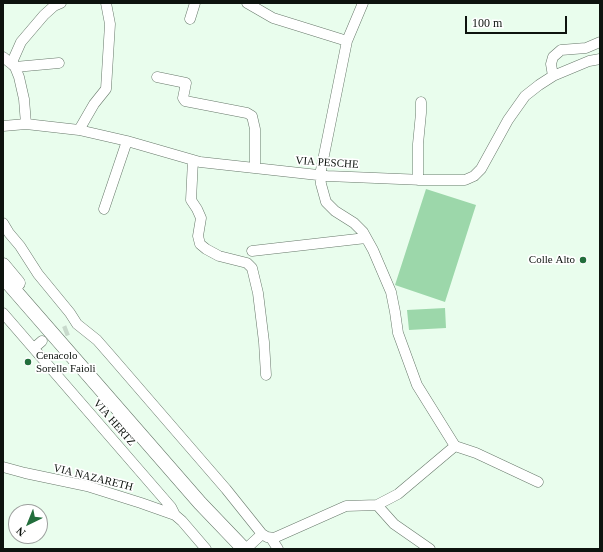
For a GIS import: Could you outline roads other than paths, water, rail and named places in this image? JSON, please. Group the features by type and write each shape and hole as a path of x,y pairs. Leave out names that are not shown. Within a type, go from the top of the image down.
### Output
{"highway":[{"path":"3,264 32,300 46,336"},
{"path":"3,277 46,336 200,503 246,548"}],"street":[{"path":"26,124 24,99 13,60 21,42 44,15 54,6 61,3"},
{"path":"79,130 94,104 106,89 110,29 106,3"},
{"path":"190,19 195,3"},
{"path":"247,3 273,18 347,41"},
{"path":"363,3 347,41 320,175 326,202 335,211 354,223 373,250 391,292 398,333 417,385 455,446 476,453 538,482"},
{"path":"553,76 553,57 561,50 586,48 600,42"},
{"path":"3,56 14,66 59,63"},
{"name":"VIA PESCHE","path":"3,126 26,124 79,130 127,141 200,162 320,175 418,180 465,180 474,176 480,169 508,120 525,96 553,76 589,61 600,59"},
{"path":"157,77 186,83 183,98 185,101 247,113 252,116 255,129 254,168"},
{"path":"418,180 418,144 421,102"},
{"path":"104,210 127,141"},
{"path":"193,160 191,200 201,218 198,236 200,244 219,256 247,263 252,268 258,293 264,342 266,375"},
{"path":"3,223 38,274 70,313 77,324 93,336 111,356 278,549"},
{"path":"252,251 366,238"},
{"name":"VIA HERTZ","path":"3,313 171,507 175,515 206,549"},
{"path":"68,330 77,324"},
{"path":"34,348 46,336"},
{"path":"246,548 267,536 346,506 377,505 398,494 455,446"},
{"name":"VIA NAZARETH","path":"3,467 87,486 175,515"},
{"path":"377,505 394,524 430,549"}],"tunnel":[{"path":"50,337 68,330"}],"place":[{"name":"Colle Alto","path":"583,260"},
{"name":"Cenacolo Sorelle Faioli","path":"28,362"}]}
